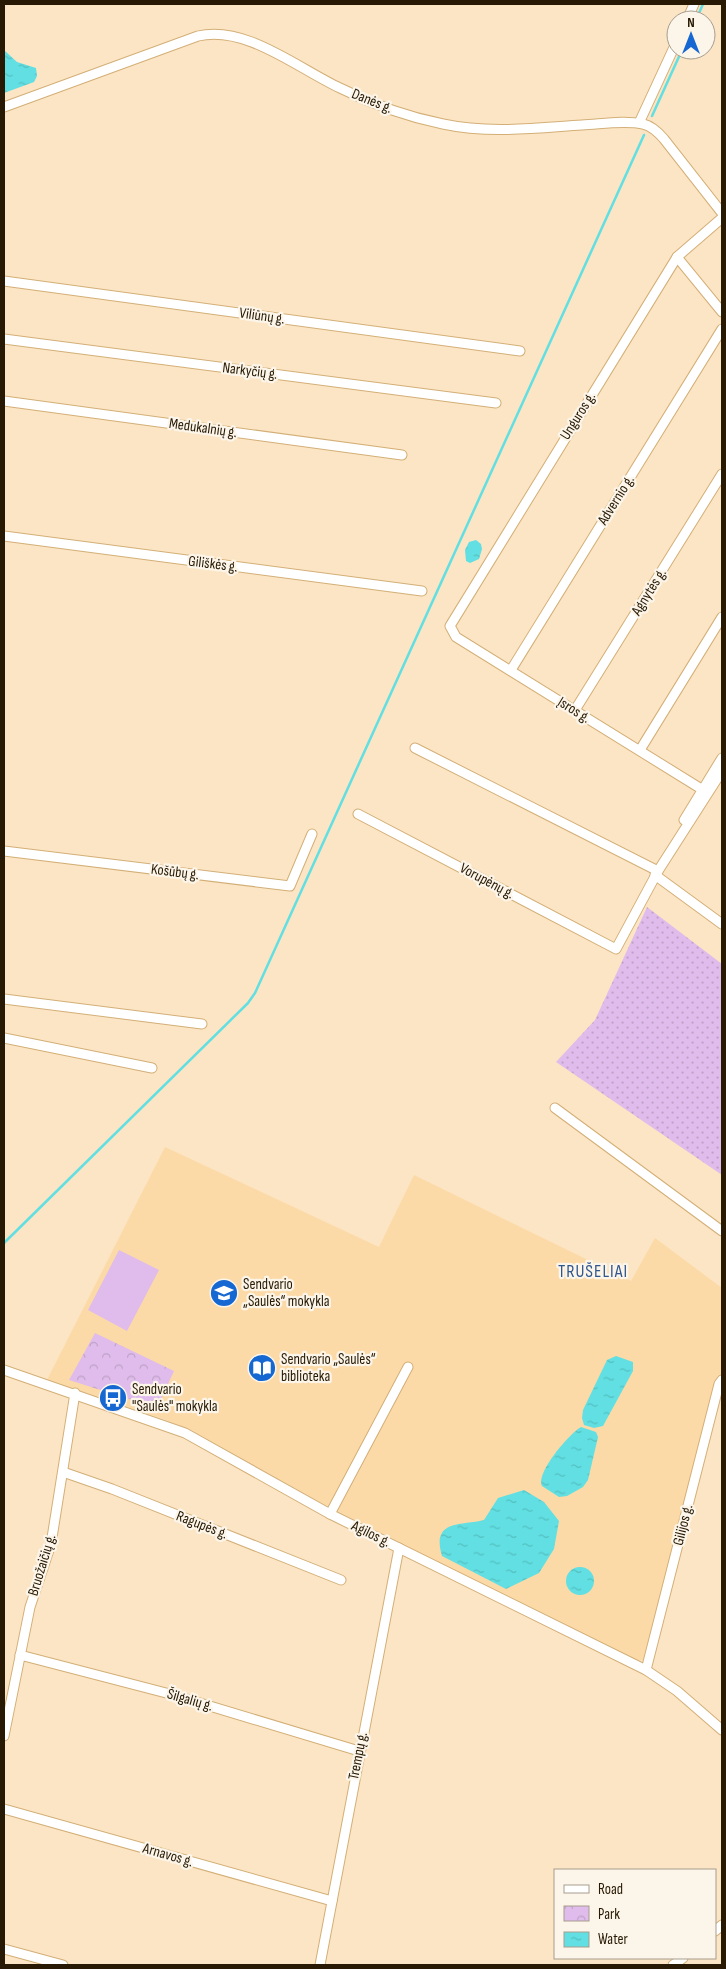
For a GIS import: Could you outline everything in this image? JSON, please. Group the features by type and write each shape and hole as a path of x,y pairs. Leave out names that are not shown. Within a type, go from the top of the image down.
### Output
{"street":[{"name":"Danės g.","path":"4,107 198,36 225,34 251,42 367,100 441,124 468,129 498,131 639,124"},
{"path":"668,60 639,124 655,130 664,139 722,213"},
{"name":"Unguros g.","path":"450,626 677,257 722,213"},
{"path":"677,257 722,312"},
{"name":"Viliūnų g.","path":"4,282 520,350"},
{"name":"Advernio g.","path":"511,670 722,329"},
{"name":"Narkyčių g.","path":"4,339 496,403"},
{"name":"Medukalnių g.","path":"4,401 402,455"},
{"name":"Agnytės g.","path":"575,710 722,474"},
{"name":"Giliškės g.","path":"4,536 422,591"},
{"path":"640,750 722,617"},
{"name":"Įsros g.","path":"450,626 456,637 702,790"},
{"path":"416,748 657,873 722,924"},
{"path":"683,821 722,758"},
{"path":"657,873 722,771"},
{"name":"Vorupėnų g.","path":"358,814 616,949 657,873"},
{"name":"Košūbų g.","path":"4,851 290,886 312,834"},
{"path":"4,999 202,1024"},
{"path":"4,1038 152,1068"},
{"path":"555,1108 722,1231"},
{"path":"330,1514 408,1367"},
{"name":"Agilos g.","path":"4,1370 75,1393 185,1433 330,1514 646,1670 677,1691 722,1730"},
{"name":"Gilijos g.","path":"646,1670 716,1394 722,1380"},
{"name":"Bruožaičių g.","path":"4,1736 34,1592 51,1544 75,1393"},
{"name":"Ragupės g.","path":"63,1472 112,1489 341,1580"},
{"name":"Trempų g.","path":"320,1965 359,1751 399,1548"},
{"name":"Šilgalių g.","path":"20,1655 179,1697 359,1751"},
{"name":"Arnavos g.","path":"4,1809 332,1901"},
{"path":"4,1949 63,1965"}],"shaded area":[{"path":"165,1147 379,1247 414,1175 631,1281 655,1238 722,1288 722,1374 714,1389 643,1660 636,1661 323,1504 194,1432 166,1420 47,1380"}],"green space":[{"path":"647,907 722,964 722,1175 556,1062 595,1020"},
{"path":"119,1250 159,1270 127,1331 88,1310"},
{"path":"95,1333 174,1371 157,1408 69,1380"}],"water":[{"path":"4,50 17,62 36,68 37,76 34,82 4,93"},
{"path":"476,540 481,544 482,549 479,559 470,563 466,561 465,550 469,542"},
{"path":"616,1356 633,1362 633,1371 603,1426 594,1428 584,1425 582,1418 583,1410 607,1360"},
{"path":"581,1427 596,1432 598,1437 588,1480 583,1487 567,1496 559,1497 542,1486 541,1480 548,1463 569,1437"},
{"path":"524,1490 544,1502 559,1521 554,1549 539,1573 506,1589 442,1556 440,1544 444,1530 458,1524 484,1520 498,1498"},
{"path":"580,1567 590,1571 594,1581 590,1591 580,1595 570,1591 566,1581 570,1571"}],"waterway":[{"path":"700,10 703,4"},
{"path":"652,116 677,60"},
{"path":"4,1243 248,1003 255,993 644,135"}],"place":[{"name":"Sendvario „Saulės“ mokykla","path":"224,1293"},
{"name":"Sendvario „Saulės“ biblioteka","path":"262,1368"},
{"name":"Sendvario \"Saulės\" mokykla","path":"113,1398"}],"district":[{"name":"TRUŠELIAI","path":"593,1271"}]}
